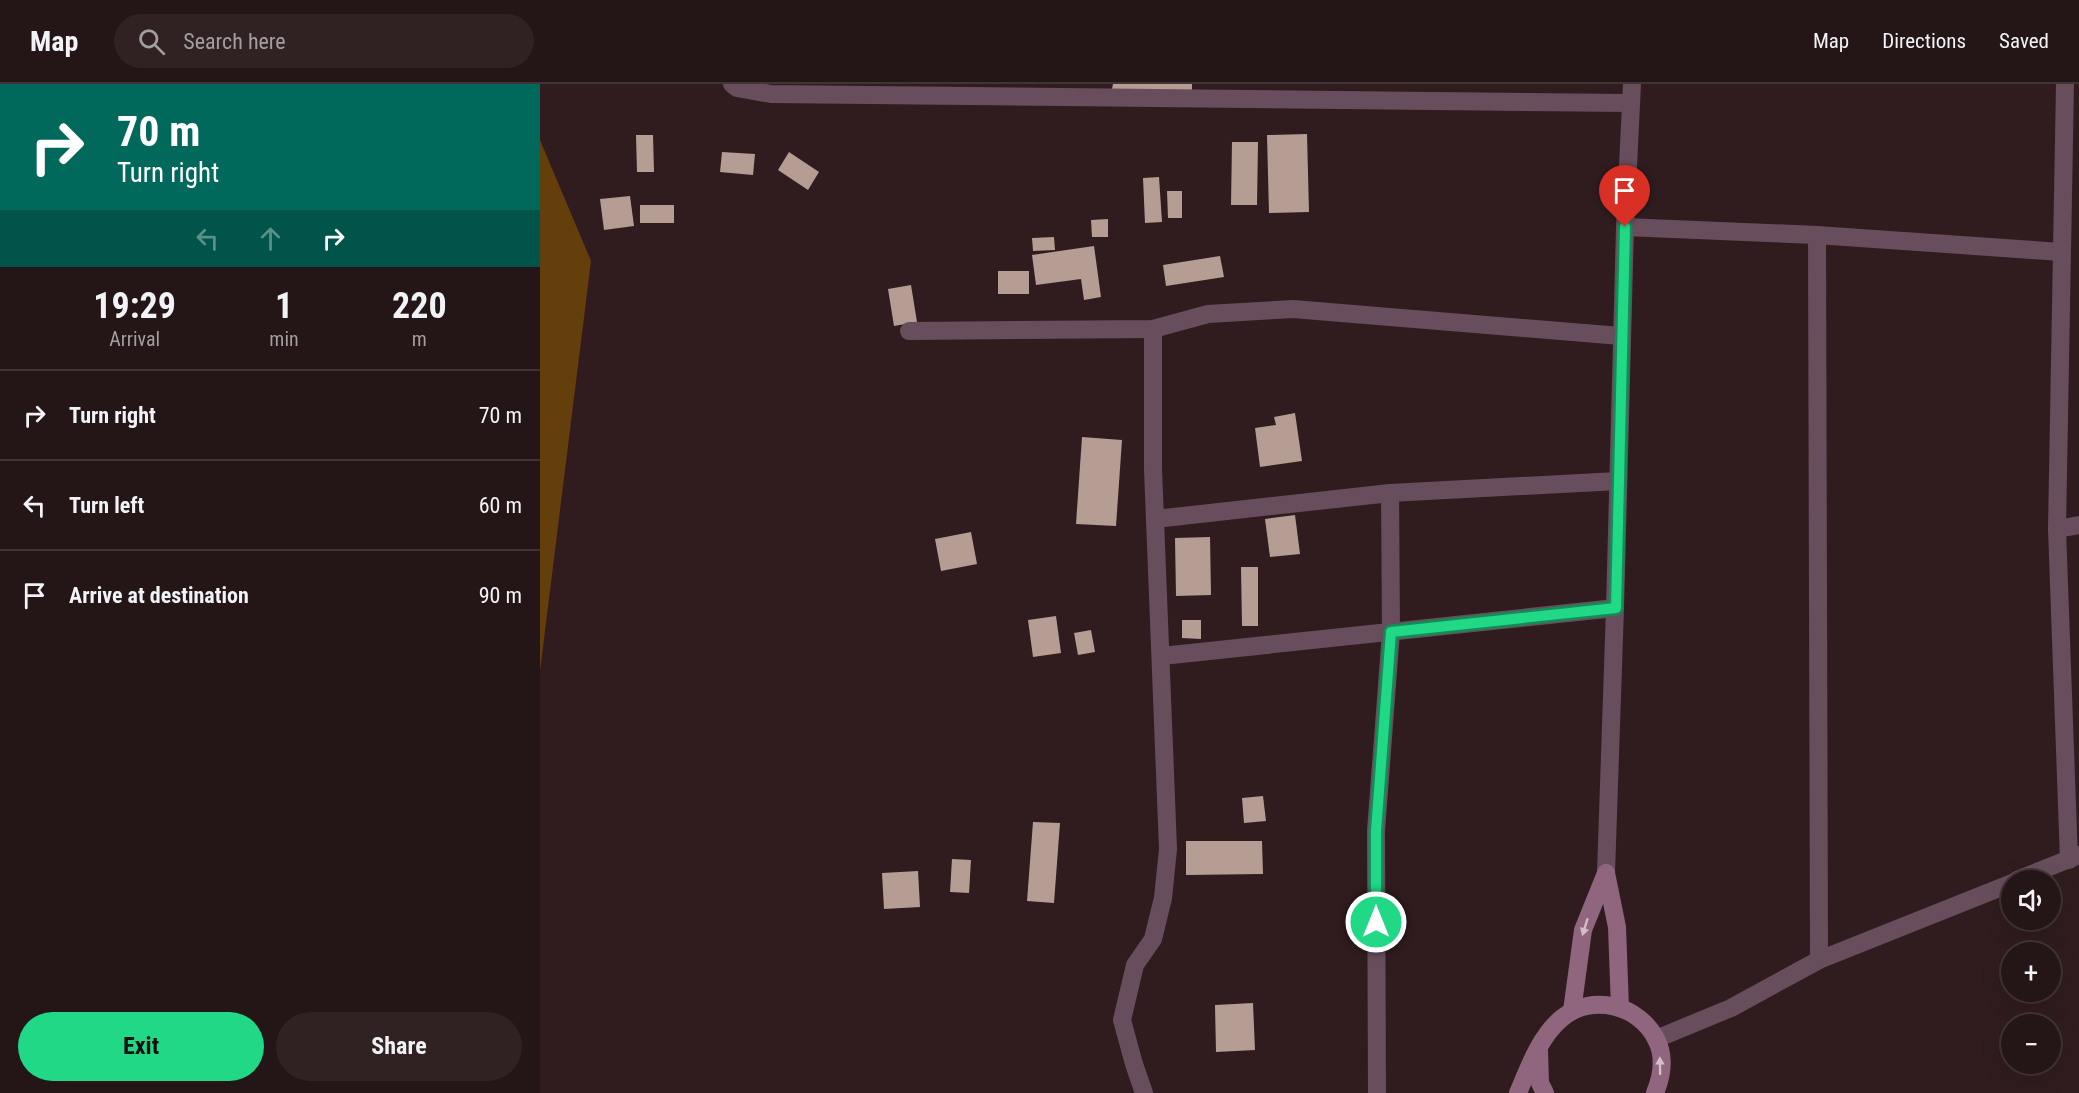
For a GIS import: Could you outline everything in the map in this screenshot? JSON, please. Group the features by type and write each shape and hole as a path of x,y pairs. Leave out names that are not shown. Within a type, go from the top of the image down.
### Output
{"main road":[{"path":"1606,873 1617,927 1620,1008"},
{"path":"1572,1011 1582,930 1606,873"},
{"path":"1518,1093 1539,1047 1560,1019 1572,1011 1590,1005 1605,1004 1633,1014 1645,1024 1656,1039 1662,1065 1660,1081 1655,1093"},
{"path":"1539,1047 1540,1083 1545,1093"}],"street":[{"path":"732,84 737,88 771,94 1630,103"},
{"path":"1606,873 1616,608 1621,336 1632,84"},
{"path":"2043,870 2074,858 2057,529 2065,84"},
{"path":"1625,227 1817,235 2061,252"},
{"path":"1817,235 1819,960"},
{"path":"909,331 1153,329 1208,314 1293,309 1621,336"},
{"path":"1144,1093 1122,1020 1135,965 1153,939 1163,898 1168,849 1155,519 1153,329"},
{"path":"1155,519 1390,493 1618,481"},
{"path":"1377,1093 1376,831 1391,632 1390,493"},
{"path":"2057,529 2079,525"},
{"path":"1162,656 1616,608"},
{"path":"1656,1039 1731,1008 1819,960 2001,887"}],"shaded area":[{"path":"540,140 591,261 540,671"}],"building":[{"path":"1113,84 1192,84 1192,93 1112,89"},
{"path":"1307,134 1309,212 1269,213 1267,135"},
{"path":"636,135 653,135 654,172 637,172"},
{"path":"1232,142 1258,142 1257,205 1231,205"},
{"path":"722,152 755,154 753,175 720,172"},
{"path":"789,152 819,172 808,190 778,170"},
{"path":"1159,177 1162,222 1145,223 1143,178"},
{"path":"1167,191 1182,191 1182,218 1168,218"},
{"path":"630,196 634,226 604,230 600,199"},
{"path":"640,205 674,205 674,223 640,223"},
{"path":"1108,219 1108,237 1092,237 1091,220"},
{"path":"1054,237 1055,250 1033,251 1032,238"},
{"path":"1094,246 1101,297 1084,300 1081,279 1036,285 1032,255"},
{"path":"1220,256 1224,277 1166,286 1163,265"},
{"path":"998,271 1029,271 1029,294 998,294"},
{"path":"911,285 917,322 894,326 888,289"},
{"path":"1295,413 1302,461 1260,467 1255,428 1276,425 1274,417"},
{"path":"1082,437 1122,440 1116,526 1076,524"},
{"path":"1295,515 1300,554 1270,557 1265,519"},
{"path":"971,532 977,564 941,571 935,539"},
{"path":"1210,537 1211,595 1176,596 1175,538"},
{"path":"1241,567 1258,567 1258,626 1242,626"},
{"path":"1056,616 1061,653 1033,657 1028,620"},
{"path":"1182,620 1201,620 1201,639 1182,638"},
{"path":"1091,630 1095,652 1078,655 1074,633"},
{"path":"1263,796 1266,821 1244,823 1242,798"},
{"path":"1033,822 1060,823 1054,903 1027,901"},
{"path":"1186,841 1262,841 1263,874 1186,875"},
{"path":"952,859 971,860 969,893 950,892"},
{"path":"918,871 920,907 884,909 882,873"},
{"path":"1253,1003 1255,1050 1216,1052 1215,1005"}],"route":[{"path":"1376,922 1376,831 1391,632 1616,608 1625,227"}]}
